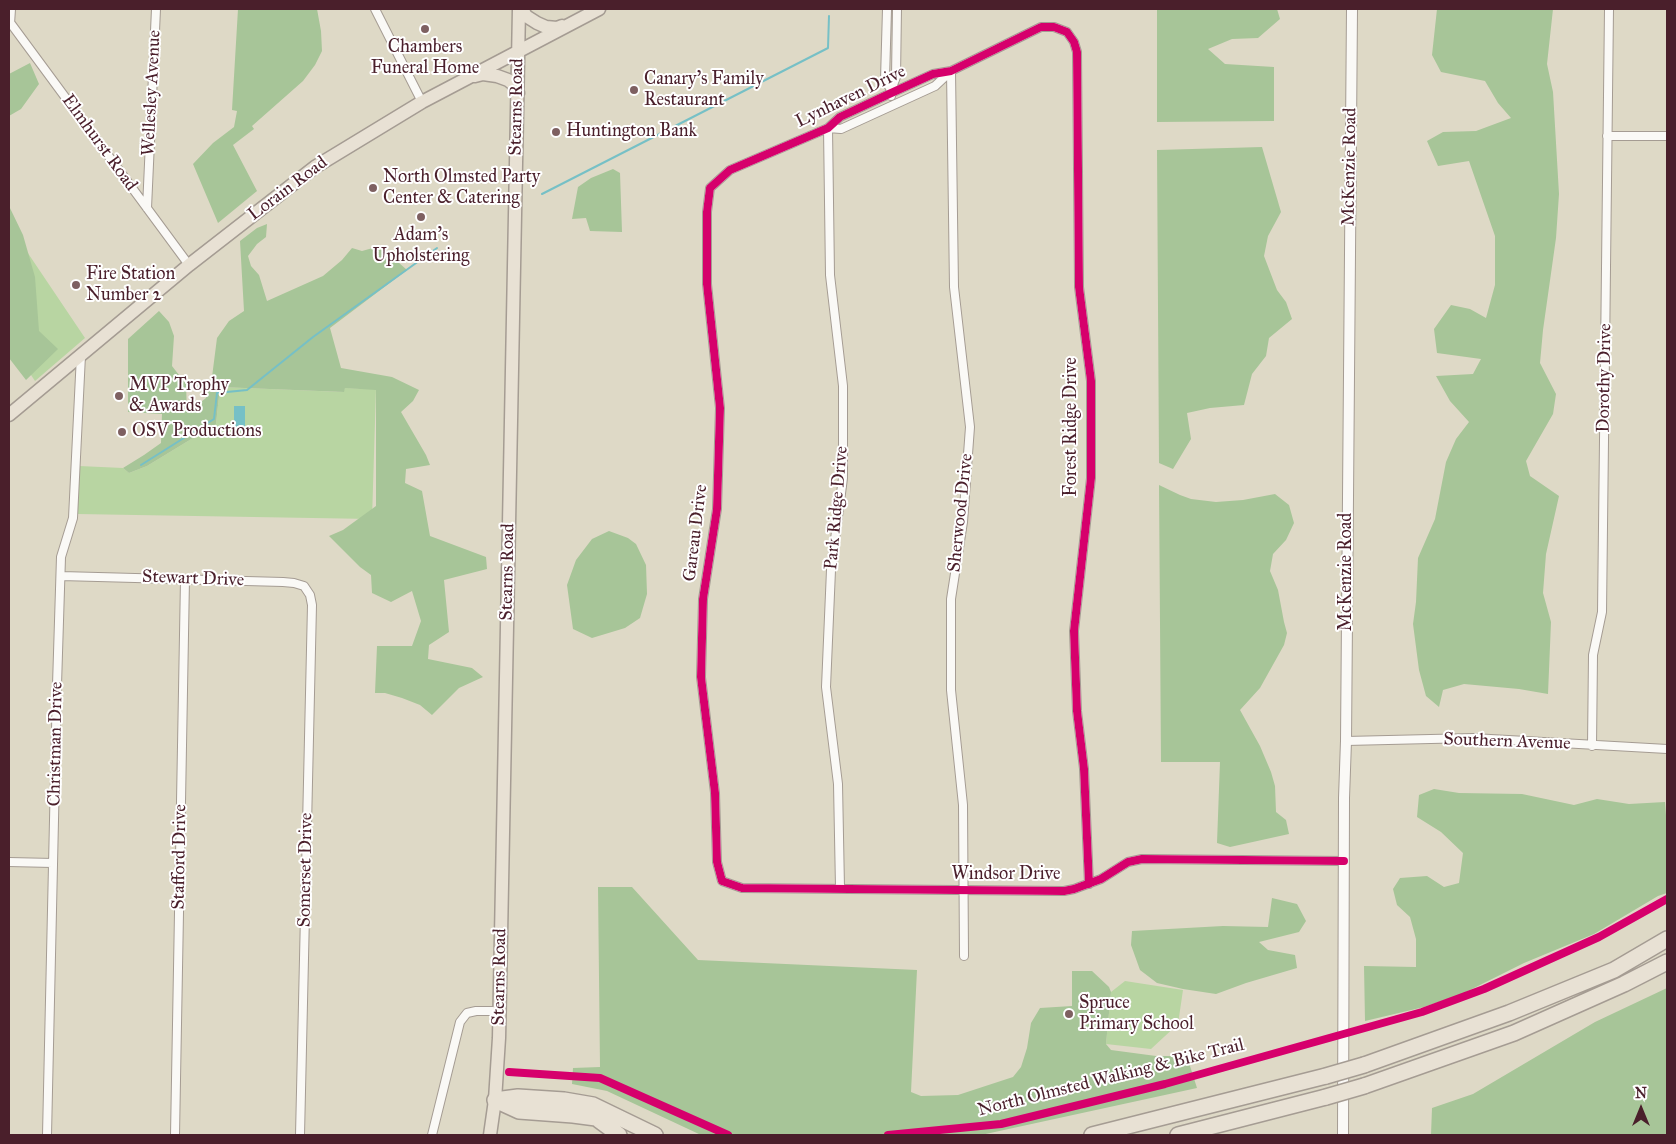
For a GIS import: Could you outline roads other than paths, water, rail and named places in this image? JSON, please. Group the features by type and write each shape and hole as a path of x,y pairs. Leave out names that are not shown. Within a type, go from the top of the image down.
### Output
{"highway":[{"path":"1092,1135 1364,1065 1508,1014 1614,970 1667,939"},
{"path":"1178,1135 1364,1086 1514,1034 1624,984 1667,962"},
{"path":"495,1100 518,1097 564,1100 593,1105 655,1135"},
{"path":"495,1100 519,1111 596,1118 619,1135"}],"main road":[{"path":"521,9 526,16 546,27 557,28 567,25"},
{"name":"Stearns Road","path":"490,1135 495,1100 499,1011 521,9"},
{"name":"Lorain Road","path":"9,415 189,265 315,167 422,102 599,9"},
{"path":"470,76 484,74 497,76 513,84 518,93"}],"street":[{"path":"10,23 11,9"},
{"name":"Wellesley Avenue","path":"147,208 156,9"},
{"path":"375,9 422,102"},
{"path":"887,9 885,79 891,91 892,106"},
{"path":"891,91 896,77 897,9"},
{"name":"McKenzie Road","path":"1343,1135 1344,798 1352,9"},
{"name":"Dorothy Drive","path":"1592,746 1593,655 1602,612 1609,9"},
{"name":"Elmhurst Road","path":"10,23 189,265"},
{"name":"Lynhaven Drive","path":"710,188 730,170 828,128 840,117 891,91 933,74 951,71 1041,28 1054,27 1067,32"},
{"name":"Forest Ridge Drive","path":"1067,32 1074,42 1077,52 1079,287 1091,381 1091,478 1074,631 1077,711 1084,769 1089,884"},
{"name":"Lynhaven Drive","path":"828,128 841,128 892,106 935,86 951,71"},
{"name":"Sherwood Drive","path":"951,71 954,287 970,427 963,522 951,598 951,690 963,804 964,956"},
{"name":"Park Ridge Drive","path":"828,128 830,275 843,386 843,478 831,570 826,687 838,784 840,888"},
{"path":"1607,136 1667,136"},
{"name":"Gareau Drive","path":"710,188 706,212 706,284 720,408 717,509 703,598 701,677 715,792 717,862 722,881"},
{"name":"Christman Drive","path":"47,1135 61,557 73,518 80,354"},
{"name":"Stewart Drive","path":"61,576 294,583 304,586 310,595 312,605"},
{"name":"Stafford Drive","path":"175,1135 185,579"},
{"name":"Somerset Drive","path":"300,1135 312,605"},
{"name":"Southern Avenue","path":"1346,741 1473,738 1667,749"},
{"name":"Windsor Drive","path":"722,881 742,888 1064,891 1089,884 1101,879 1128,862 1142,859 1344,861"},
{"path":"9,862 53,863"},
{"path":"432,1135 460,1022 467,1013 499,1011"}],"water":[{"path":"234,406 245,406 245,431 234,431"}],"waterway":[{"path":"542,194 828,48 829,16"},
{"path":"141,465 214,419 217,393 247,390 313,337 437,248"}],"place":[{"name":"Chambers Funeral Home","path":"425,29"},
{"name":"Canary's Family Restaurant","path":"634,90"},
{"name":"Huntington Bank","path":"556,132"},
{"name":"North Olmsted Party Center & Catering","path":"373,188"},
{"name":"Adam's Upholstering","path":"421,217"},
{"name":"Fire Station Number 2","path":"76,285"},
{"name":"MVP Trophy & Awards","path":"119,396"},
{"name":"OSV Productions","path":"122,432"},
{"name":"Spruce Primary School","path":"1069,1014"}]}
